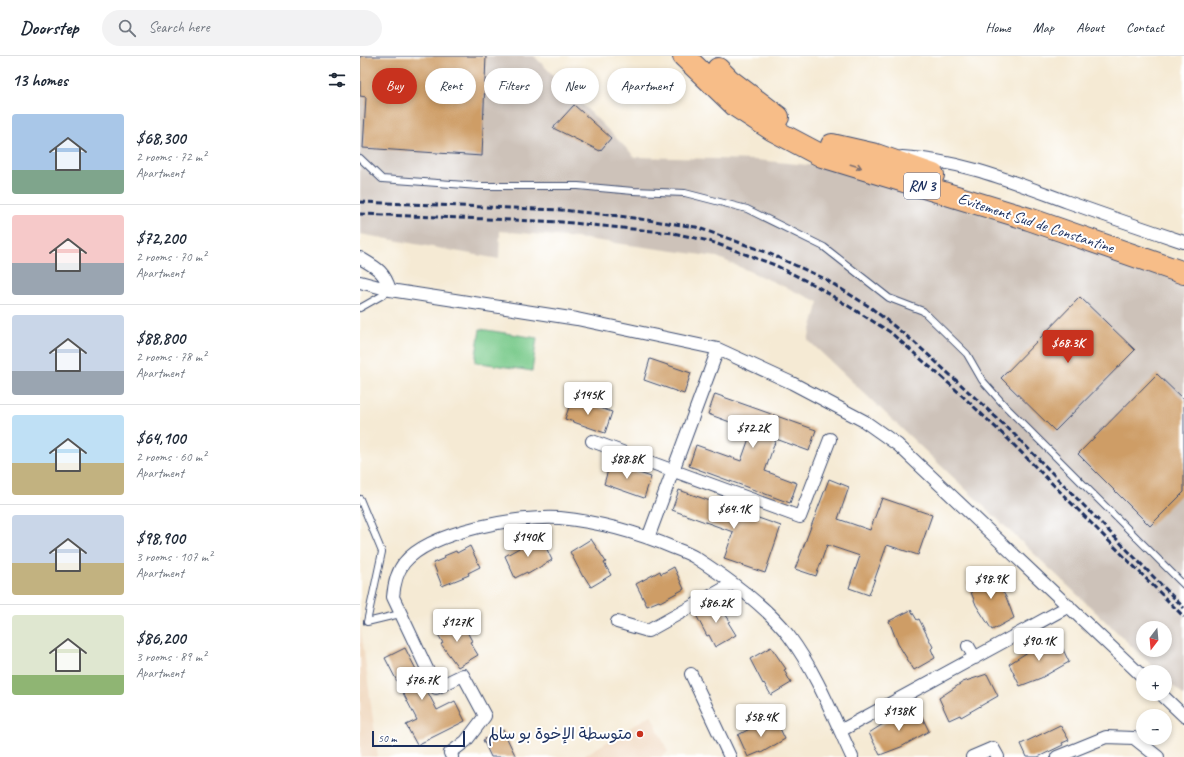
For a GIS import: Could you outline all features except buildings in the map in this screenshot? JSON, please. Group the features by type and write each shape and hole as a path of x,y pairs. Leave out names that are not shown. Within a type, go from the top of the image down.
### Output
{"highway":[{"name":"Evitement Sud de Constantine","path":"684,56 736,106 773,130 822,156 1029,218 1184,273"},
{"name":"Evitement Sud de Constantine","path":"705,56 729,80 761,104 809,136 831,144 876,155 1128,242 1184,259"}],"street":[{"path":"876,155 924,158 960,164 996,175 1184,242"},
{"path":"360,258 377,268 386,276 390,290"},
{"path":"360,282 390,290 577,319 718,349 792,383 852,414 898,444 1136,670"},
{"path":"648,538 718,349"},
{"path":"592,441 800,517 830,439"},
{"path":"452,757 450,753 466,742 485,716 463,675 436,688 393,597 395,580 404,563 422,547 457,531 516,520 559,518 607,526 648,538 695,557 761,607 788,636 810,668 852,757"},
{"path":"617,622 648,631 732,584"},
{"path":"840,730 1069,606"},
{"path":"968,646 975,658"},
{"path":"691,674 730,757"},
{"path":"1168,701 1184,716"},
{"path":"1057,757 1106,737 1134,738 1158,757"},
{"path":"972,757 994,748 998,757"}],"lane":[{"path":"360,158 382,179 478,186 578,186 632,191 685,193 747,209 824,246 889,298 923,311 967,354 982,380 1005,406 1184,585"},
{"path":"360,308 390,290"},
{"path":"360,499 382,552 367,622 400,614"}],"shaded area":[{"path":"360,56 534,56 551,73 551,104 582,104 635,157 756,160 839,168 1184,280 1184,696 1172,685 1172,665 1152,665 1143,657 1172,657 1172,621 1136,621 1136,650 808,340 819,302 717,257 586,239 500,231 499,259 360,234"},
{"path":"360,625 363,644 378,757 360,757"},
{"name":"متوسطة الإخوة بو سالم","path":"651,715 668,752 661,757 582,757"}],"green space":[{"path":"480,329 537,338 532,371 475,362"}],"railway":[{"path":"360,202 561,210 619,216 696,227 766,252 825,279 870,307 914,342 958,382 1013,433 1184,608"},
{"path":"360,214 562,222 673,233 709,241 775,265 818,287 890,332 954,388 1009,440 1184,617"}],"place":[{"name":"متوسطة الإخوة بو سالم","path":"640,734"}]}
